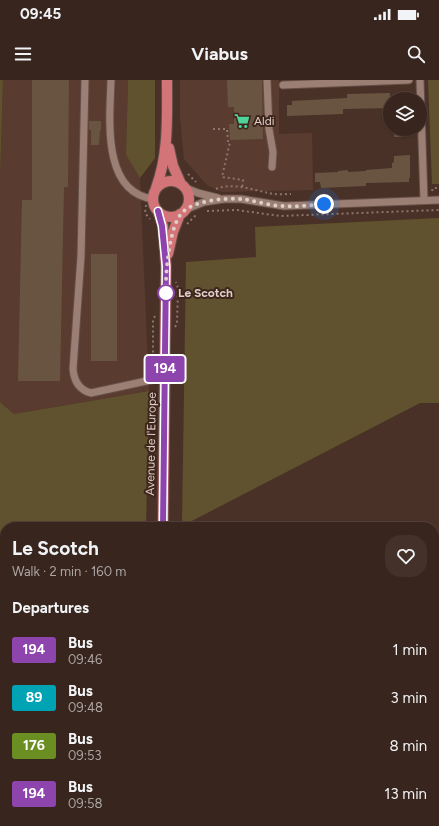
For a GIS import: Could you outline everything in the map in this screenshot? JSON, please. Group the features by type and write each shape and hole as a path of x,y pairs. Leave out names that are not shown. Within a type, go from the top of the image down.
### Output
{"main road":[{"path":"167,136 173,166 182,186 187,192 188,198 188,205 182,212 174,216 167,217 158,211 154,205 154,194 163,167 167,136 168,80"},
{"path":"154,194 160,185 166,182 173,181 182,186"},
{"name":"Avenue de l'Europe","path":"158,211 162,226 166,266 163,522"},
{"name":"Avenue de l'Europe","path":"166,266 173,232 182,212"}],"street":[{"path":"85,80 81,256 73,369 74,378 80,387 91,393 165,377"},
{"path":"111,80 110,140 114,158 123,182 128,188 138,194 154,194"},
{"path":"267,80 269,128 274,152 272,167"},
{"path":"283,85 409,80"},
{"path":"420,80 424,200"},
{"path":"182,186 203,194 224,199 245,200 284,206 439,200"},
{"path":"182,212 204,202 224,199"}],"path":[{"path":"213,129 227,129 228,141 230,142 222,177 242,180 242,188"},
{"path":"213,190 221,187 242,188 274,194 291,194"}],"shaded area":[{"path":"0,80 3,80 0,180"},
{"path":"3,80 128,80 126,155 140,178 149,391 14,414 0,402 0,180"},
{"path":"128,80 155,80 155,158 140,178 126,155"},
{"path":"180,80 279,80 279,134 312,133 313,190 222,192 207,185 184,159 180,118"},
{"path":"428,80 439,80 439,184 432,184"},
{"path":"439,218 439,403 420,403 190,522 182,522 186,262 256,257 255,227"},
{"path":"149,391 146,522 0,522 0,402 14,414"}],"building":[{"path":"32,80 69,80 68,187 64,187 60,381 18,381 22,200 32,200"},
{"path":"227,80 262,80 263,139 230,140 229,124 234,124 234,107 228,107"},
{"path":"383,93 383,108 343,109 343,114 287,116 287,105 292,105 292,101 347,98 347,94"},
{"path":"89,121 101,121 99,145 91,145 91,130 89,130"},
{"path":"410,155 409,182 366,183 366,186 321,188 320,182 315,182 315,173 348,170 348,172 366,171 392,168 394,156"},
{"path":"91,254 117,254 117,361 91,361"}],"bus line":[{"name":"194","path":"158,211 164,234 166,266 163,522"}],"place":[{"name":"Aldi","path":"242,121"},
{"name":"Le Scotch","path":"166,293"}],"route":[{"path":"166,293 166,266 170,243 180,214 184,210 204,202 224,199 250,200 284,206 324,204"}]}
